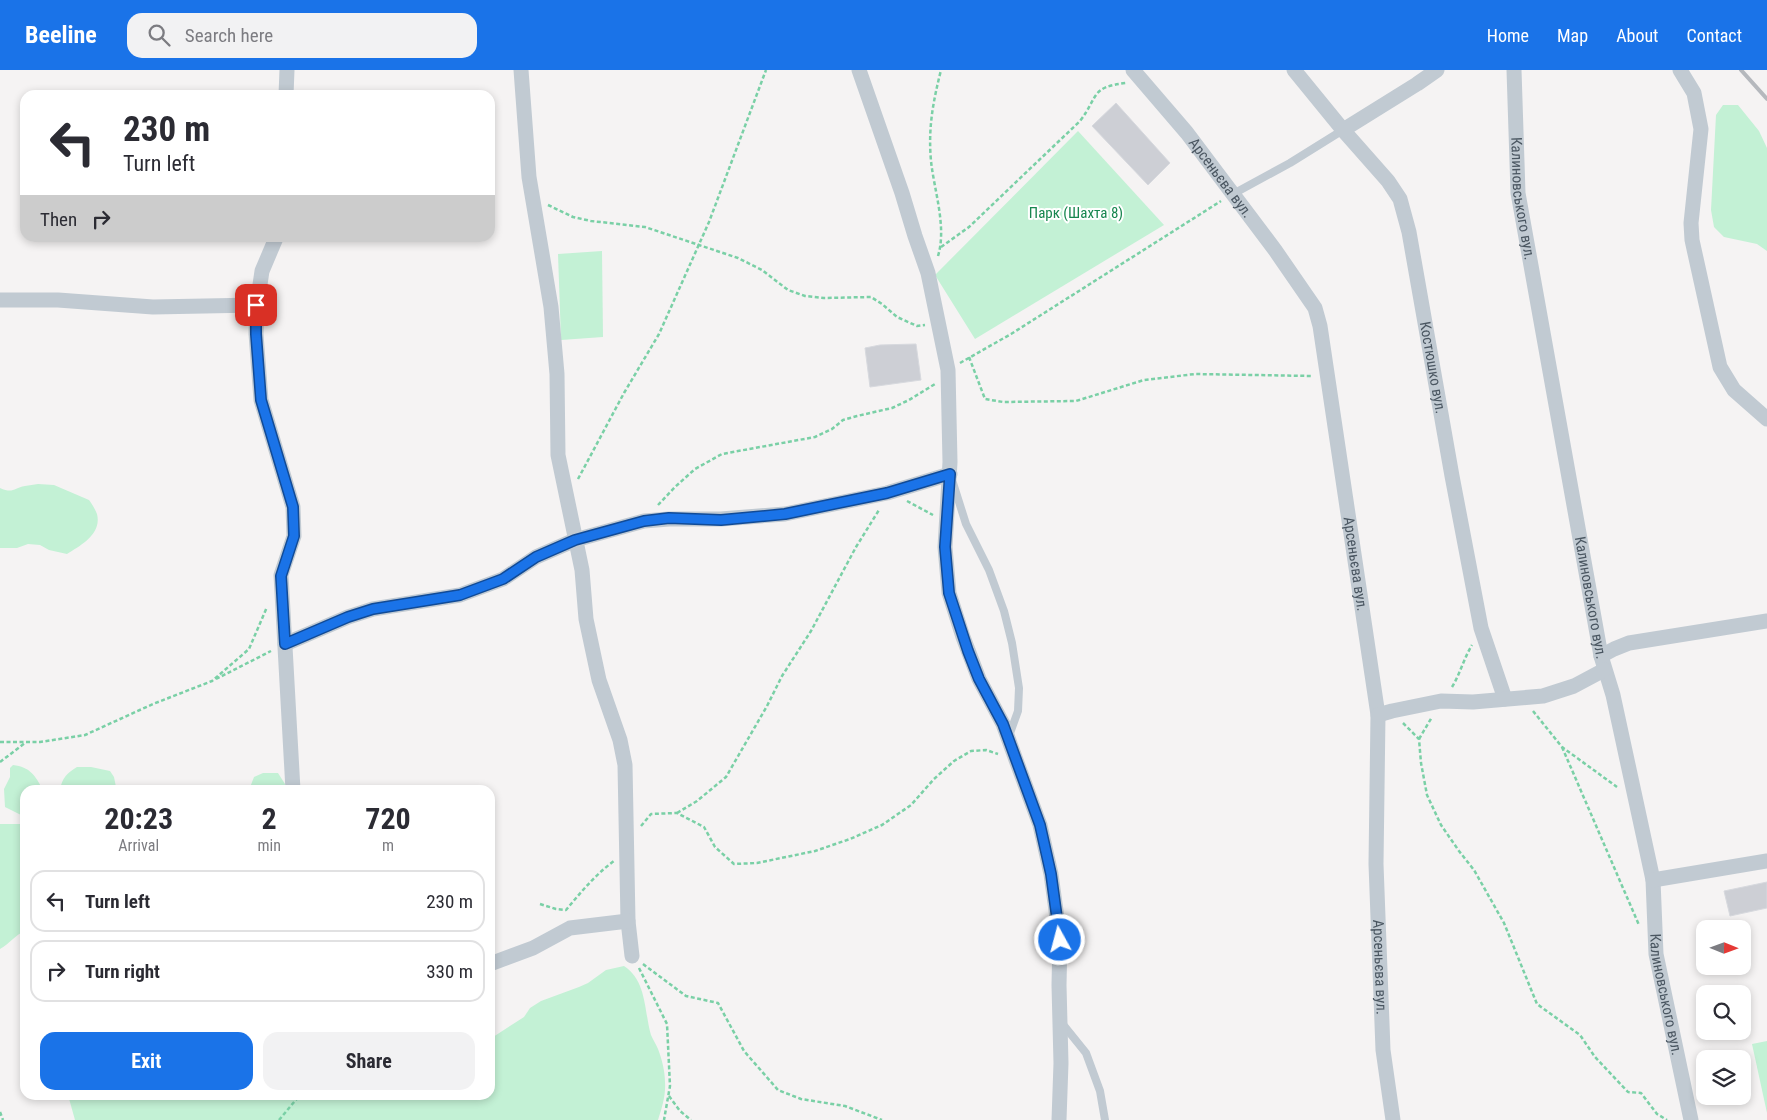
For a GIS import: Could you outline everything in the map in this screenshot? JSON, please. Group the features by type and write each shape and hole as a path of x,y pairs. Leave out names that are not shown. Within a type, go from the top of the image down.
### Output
{"street":[{"path":"286,90 287,70"},
{"path":"521,70 529,177 551,307 557,374 558,455 582,570 586,619 599,680 620,740 625,765 628,920 632,956"},
{"path":"859,70 928,273 948,373 950,474 945,547 949,593 979,679 1003,724 1040,825 1051,874 1060,940 1061,1062 1059,1120"},
{"name":"Костюшко вул.","path":"1294,70 1342,130 1388,180 1400,200 1409,232 1480,628 1505,699"},
{"path":"1342,130 1437,70"},
{"name":"Калиновського вул.","path":"1514,70 1518,193 1603,663 1613,695 1653,880 1656,954 1691,1120"},
{"path":"1680,70 1694,93 1701,129 1691,223 1692,240 1720,367 1734,390 1767,419"},
{"name":"Арсеньєва вул.","path":"1138,75 1187,133 1275,250 1315,308 1320,326 1385,713 1376,864 1383,1050 1393,1120"},
{"path":"274,242 262,271 256,305 256,334 261,400 293,507 294,536 281,576 293,785"},
{"path":"0,300 58,300 153,306 256,305"},
{"path":"285,644 348,617 373,609 460,595 503,579 536,557 575,540 644,521 669,518 721,520 785,514 887,493 950,474"},
{"path":"1385,713 1441,701 1473,702 1543,696 1574,686 1603,663 1614,649 1629,644 1767,621"},
{"path":"1653,880 1767,861"},
{"path":"495,962 533,948 570,928 628,920"}],"lane":[{"path":"1233,194 1290,163 1342,130"},
{"path":"950,474 966,524 989,570 1004,611 1012,642 1019,688 1018,711 1008,738"},
{"path":"1060,1020 1086,1053 1100,1091 1105,1120"}],"path":[{"path":"567,499 624,393 659,334 699,244 766,70"},
{"path":"928,273 936,261 941,247 938,198 932,162 930,131 932,106 941,70"},
{"path":"941,247 969,227 1080,121 1100,89 1138,75"},
{"path":"644,521 675,487 695,469 722,454 815,437 832,429 843,420 892,408 909,400 969,357 1011,334 1233,194"},
{"path":"532,196 573,216 591,221 645,227 738,258 762,270 788,290 805,296 870,298 882,304 897,317 917,326 939,325"},
{"path":"969,357 985,399 1003,402 1076,401 1144,380 1195,374 1328,376"},
{"path":"540,904 566,910 599,872 626,850 637,830 651,814 677,813 697,801 726,776 767,706 782,676 811,631 887,493 930,513 946,526"},
{"path":"212,681 249,649 269,603"},
{"path":"1480,628 1464,659 1456,680 1441,701 1419,740 1421,763 1428,795 1440,824 1474,870 1504,923 1538,1004 1580,1035 1595,1057 1628,1092 1641,1094 1657,1114 1667,1120"},
{"path":"0,742 40,742 85,735 152,704 212,681 285,644"},
{"path":"1523,698 1562,748 1634,916 1643,931"},
{"path":"1385,713 1419,740"},
{"path":"0,762 27,742"},
{"path":"1562,748 1636,800"},
{"path":"677,813 704,827 715,847 734,864 757,863 815,850 850,839 882,825 911,805 934,779 954,761 971,751 986,750 1016,760"},
{"path":"632,956 667,1024 670,1086 664,1120"},
{"path":"632,956 686,996 718,1003 744,1051 778,1090 801,1099 846,1106 882,1120"},
{"path":"669,1096 680,1111 691,1120"},
{"path":"279,1120 296,1100"},
{"path":"0,1112 3,1120"}],"green space":[{"path":"1723,105 1738,105 1759,131 1767,148 1767,251 1757,244 1724,237 1714,227 1711,210 1716,115"},
{"name":"Парк (Шахта 8)","path":"1078,131 1164,225 975,339 935,275"},
{"path":"602,251 603,337 561,340 558,254"},
{"path":"38,484 54,485 89,500 97,514 98,521 93,533 84,543 67,554 49,550 40,545 28,544 17,548 0,548 0,488 11,491"},
{"path":"13,765 28,770 40,785 20,785 20,814 5,807 4,789 10,777 10,768"},
{"path":"77,767 91,767 110,771 116,785 61,785 70,771"},
{"path":"263,773 278,773 285,785 251,785 254,777"},
{"path":"0,824 20,824 20,934 0,949"},
{"path":"624,966 631,972 641,988 651,1035 658,1049 665,1078 665,1092 658,1120 75,1120 69,1100 495,1100 495,1036 524,1017 530,1008 541,1001 588,983 606,970"},
{"path":"1767,1041 1767,1113 1752,1044"}],"building":[{"path":"1116,103 1170,163 1148,185 1092,126"},
{"path":"916,344 921,380 870,387 865,348 880,345"},
{"path":"1767,882 1767,908 1730,916 1724,891"}],"railway":[{"path":"1741,70 1767,99"}],"route":[{"path":"256,305 256,334 261,400 293,507 294,536 281,576 285,644 348,617 373,609 460,595 503,579 536,557 575,540 644,521 669,518 721,520 785,514 887,493 950,474 945,547 949,593 968,651 979,679 1003,724 1040,825 1051,874 1060,940"}]}
